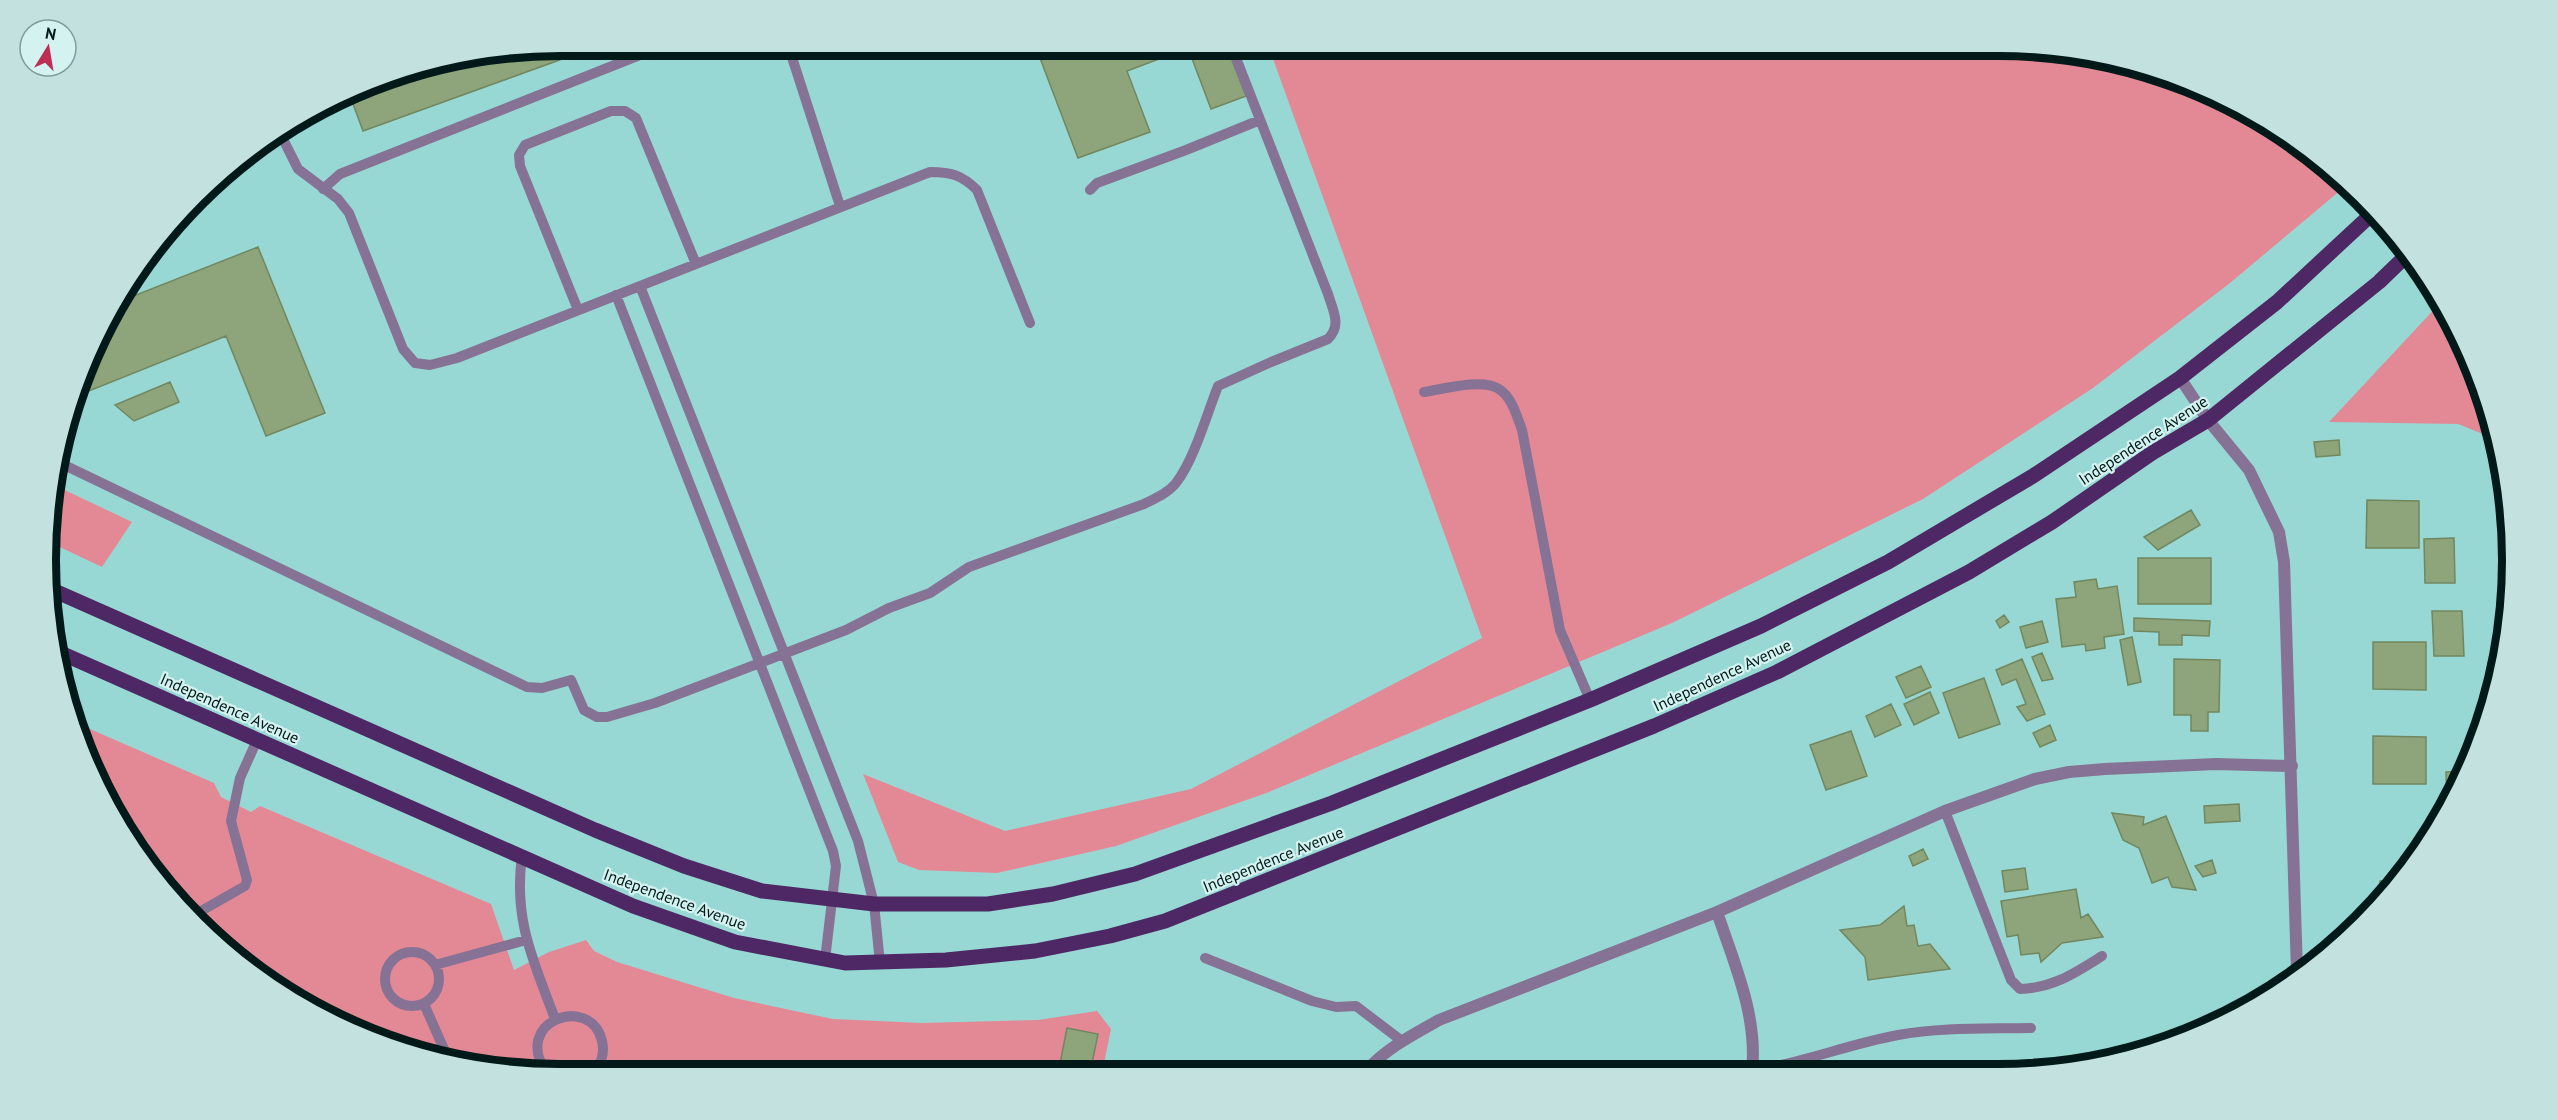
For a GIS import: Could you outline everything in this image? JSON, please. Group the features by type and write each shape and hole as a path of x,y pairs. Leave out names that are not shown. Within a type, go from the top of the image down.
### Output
{"main road":[{"name":"Independence Avenue","path":"57,592 585,826 673,861 762,891 874,904 988,904 1053,894 1135,874 1332,802 1590,700 1761,626 1888,562 2033,476 2180,378 2277,302 2368,218"},
{"name":"Independence Avenue","path":"64,655 633,906 735,942 825,960 880,963 946,960 1035,951 1110,936 1165,921 1654,726 1777,672 1969,572 2052,522 2152,453 2208,420 2379,282 2402,259"}],"street":[{"path":"2180,378 2208,420 2249,470 2279,532 2284,562 2297,966"},
{"path":"1371,1064 1402,1041 1439,1020 1717,912 1945,811 2035,779 2069,772 2216,764 2292,766"},
{"path":"1717,912 1751,1021 1753,1064"}],"lane":[{"path":"323,189 340,174 637,56"},
{"path":"792,56 840,206"},
{"path":"65,465 527,687 542,688 571,680 584,710 597,717 607,717 655,703 846,630 889,608 930,592 969,567 1144,504 1164,494 1176,483 1187,463 1218,387 1328,339 1334,333 1336,320 1328,294 1235,56"},
{"path":"578,310 520,166 519,155 525,145 610,111 625,111 636,118 696,264"},
{"path":"1090,190 1097,183 1167,158 1260,120"},
{"path":"283,139 298,169 338,199 349,213 403,349 415,363 430,365 457,358 930,172 950,172 965,179 977,190 1030,323"},
{"path":"640,286 858,842 874,904 880,963"},
{"path":"616,295 833,851 836,866 825,960"},
{"path":"1424,392 1481,384 1499,389 1512,404 1522,430 1560,630 1590,700"},
{"path":"199,912 245,886 247,880 231,821 240,778 257,740"},
{"path":"1945,811 2011,980 2020,989 2037,989 2064,981 2102,956"},
{"path":"522,856 518,900 526,940 555,1019"},
{"path":"435,965 526,940"},
{"path":"410,952 428,957 435,965 438,974 437,990 424,1004 415,1007 395,1001 388,994 384,985 384,975 393,960 410,952"},
{"path":"1205,958 1312,1001 1336,1007 1356,1006 1402,1041"},
{"path":"424,1004 445,1051"},
{"path":"540,1063 537,1042 545,1026 555,1019 570,1016 582,1017 592,1023 600,1034 604,1050 600,1064"},
{"path":"1792,1064 1895,1035 1920,1031 2031,1028"}],"shaded area":[{"path":"1272,56 1998,56 2064,60 2096,65 2160,82 2221,108 2278,141 2341,190 2230,283 2093,388 1923,499 1672,623 1269,792 1116,846 997,873 919,870 898,862 863,774 1005,831 1191,789 1482,638"},
{"path":"2435,308 2464,367 2487,435 2458,424 2329,422"},
{"path":"61,488 132,522 102,567 56,545"},
{"path":"84,726 214,783 221,797 251,812 260,806 491,904 514,970 549,952 586,940 594,951 617,962 734,998 833,1019 922,1023 1038,1020 1097,1011 1111,1029 1104,1064 527,1063 462,1055 398,1038 367,1026 308,997 253,960 203,917 160,867 123,812"}],"building":[{"path":"571,56 363,131 352,101 398,82 462,65 494,60"},
{"path":"1039,56 1167,56 1127,71 1150,132 1078,158"},
{"path":"1191,56 1230,56 1246,96 1211,109"},
{"path":"258,247 325,413 266,436 226,336 84,393 108,337 130,297"},
{"path":"170,382 179,402 134,421 115,405"},
{"path":"2339,440 2340,455 2316,457 2314,442"},
{"path":"2367,500 2419,501 2419,548 2366,548"},
{"path":"2191,510 2200,525 2158,550 2144,537"},
{"path":"2454,538 2455,583 2425,583 2424,539"},
{"path":"2138,558 2211,558 2211,604 2138,604"},
{"path":"2096,579 2098,589 2117,586 2124,634 2104,637 2105,648 2086,651 2085,644 2062,647 2056,599 2076,597 2074,582"},
{"path":"2432,611 2462,611 2464,656 2434,656"},
{"path":"2004,615 2009,622 2000,628 1996,621"},
{"path":"2134,618 2210,621 2209,636 2182,635 2182,645 2159,645 2159,632 2134,631"},
{"path":"2042,621 2048,642 2026,648 2020,627"},
{"path":"2132,637 2141,682 2128,685 2120,640"},
{"path":"2373,642 2426,642 2426,690 2373,689"},
{"path":"2042,653 2053,679 2042,681 2032,657"},
{"path":"2022,659 2045,714 2027,721 2017,707 2026,704 2016,679 2002,685 1996,670"},
{"path":"2174,659 2220,660 2219,712 2208,712 2208,731 2191,731 2191,715 2174,715"},
{"path":"1921,666 1931,687 1906,698 1896,677"},
{"path":"1984,678 2000,724 1959,738 1943,693"},
{"path":"1930,692 1939,713 1914,725 1904,704"},
{"path":"1891,704 1901,725 1875,737 1866,716"},
{"path":"2050,725 2056,740 2040,747 2033,733"},
{"path":"1851,731 1867,776 1826,790 1810,745"},
{"path":"2373,736 2426,737 2426,784 2373,784"},
{"path":"2455,771 2447,790 2446,772"},
{"path":"2239,804 2240,821 2205,823 2204,806"},
{"path":"2112,813 2144,817 2143,825 2166,816 2196,890 2172,887 2168,877 2152,883 2139,848 2123,840"},
{"path":"1923,849 1928,859 1913,866 1909,856"},
{"path":"2212,860 2216,873 2203,877 2195,866"},
{"path":"2025,868 2028,889 2005,892 2002,871"},
{"path":"2380,881 2387,881 2380,889"},
{"path":"2076,889 2081,918 2088,914 2103,937 2062,943 2041,962 2039,953 2021,955 2018,935 2007,937 2001,901"},
{"path":"1904,906 1907,926 1914,925 1918,946 1930,944 1950,969 1868,980 1865,957 1840,930 1880,925"},
{"path":"1067,1028 1098,1034 1092,1064 1060,1064"}]}
